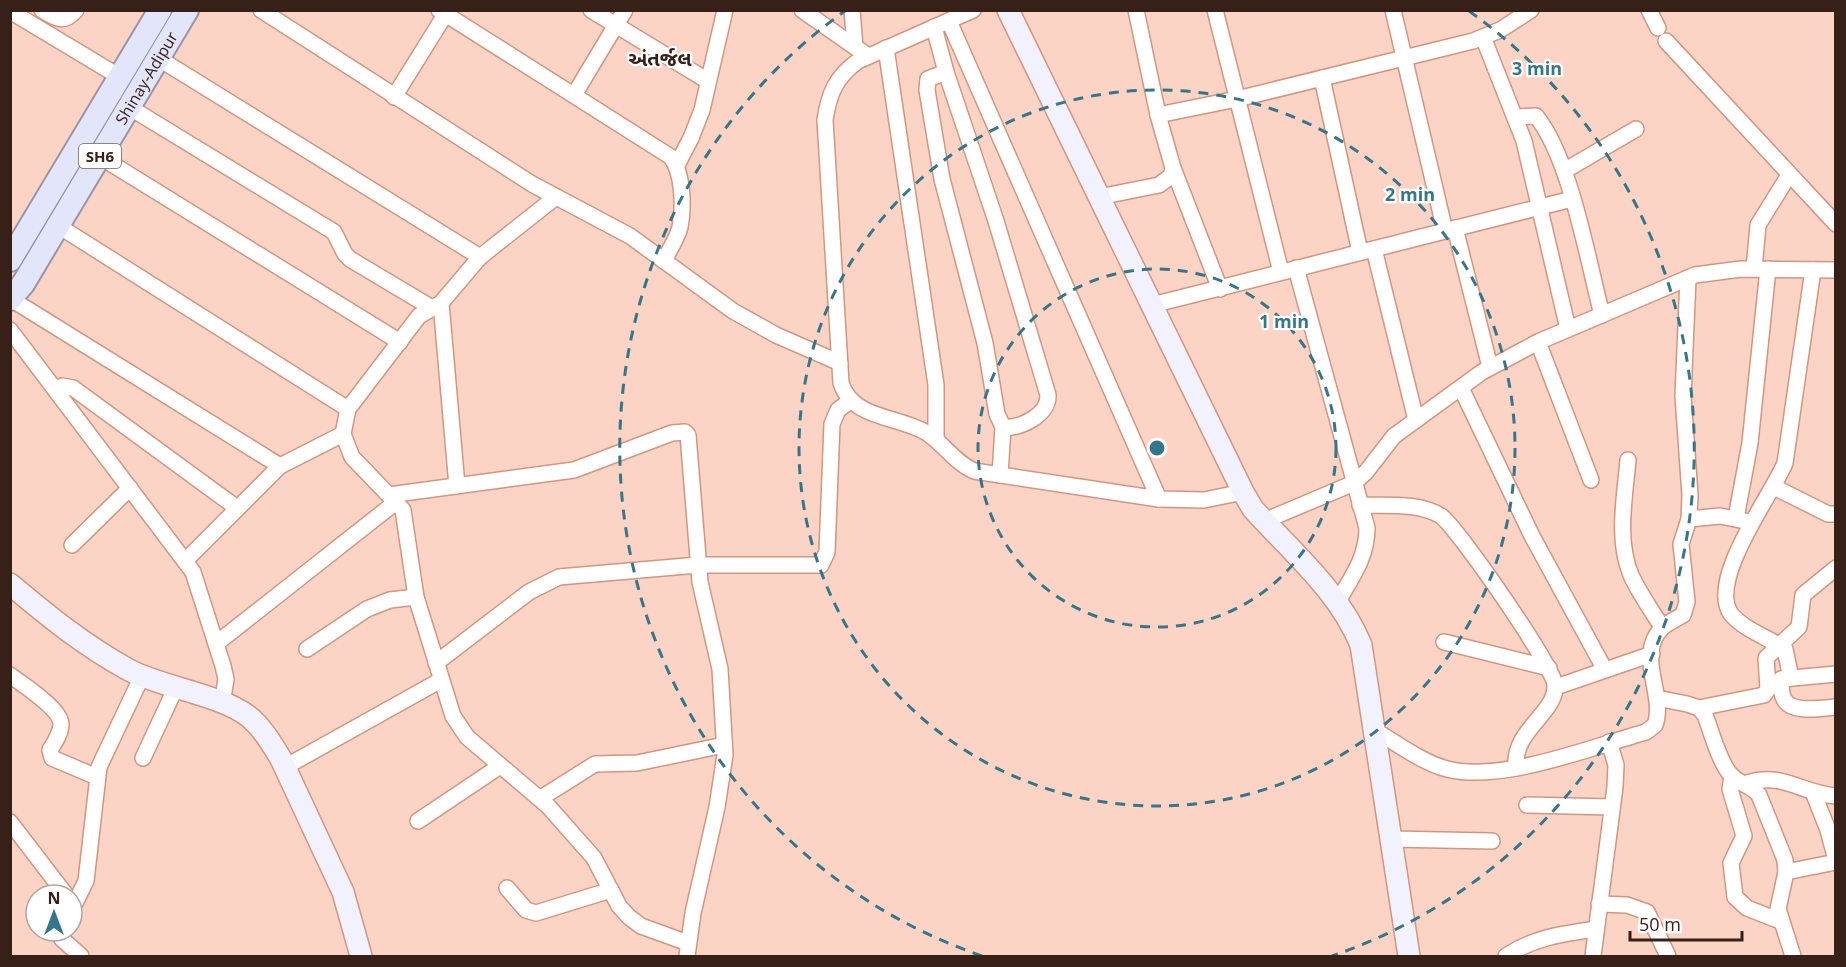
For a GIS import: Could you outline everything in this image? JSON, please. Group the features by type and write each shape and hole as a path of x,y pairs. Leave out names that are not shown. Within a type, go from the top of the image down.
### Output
{"main road":[{"name":"Shinay-Adipur","path":"10,260 160,10"},
{"name":"Shinay-Adipur","path":"11,299 23,284 187,10"}],"street":[{"path":"42,10 62,20 68,19 76,10"},
{"path":"261,10 394,97 556,198 630,236 732,311 776,335 840,363"},
{"path":"591,10 708,81"},
{"path":"574,95 625,10"},
{"path":"664,261 680,226 677,165 697,125 725,10"},
{"path":"802,10 868,56"},
{"path":"852,10 855,47"},
{"path":"973,10 940,21 868,56 843,72 834,84 825,120 841,383 850,401 858,408 914,428 936,439 961,465 974,471 1160,500 1204,500 1243,492"},
{"path":"1136,10 1158,115 1173,168 1220,289"},
{"path":"1215,10 1281,272"},
{"path":"1393,10 1450,230 1490,367"},
{"path":"1158,115 1237,99 1483,37 1524,18 1531,10"},
{"path":"1649,10 1662,35 1836,224"},
{"path":"10,11 120,77"},
{"path":"394,97 444,12 663,150 677,165"},
{"path":"1012,12 1099,197 1243,492 1264,521 1338,601 1351,621 1361,645 1390,839 1407,929 1409,957"},
{"path":"940,21 946,72 996,220 1048,395 1047,405 1043,410 1019,426 1003,427"},
{"path":"940,21 1160,500"},
{"path":"1483,37 1516,117 1568,329"},
{"path":"886,48 936,385 936,439"},
{"path":"158,58 480,257"},
{"path":"946,72 928,80 927,90 943,186 985,343 997,414 1003,427 1000,475"},
{"path":"1322,78 1367,250 1416,420"},
{"path":"129,108 334,232 350,259 437,306"},
{"path":"1516,117 1536,116 1564,171 1602,315"},
{"path":"1564,171 1635,129"},
{"path":"99,156 400,342"},
{"path":"1099,197 1159,185 1171,176 1173,168"},
{"path":"1780,680 1789,656 1779,645 1737,620 1730,612 1727,601 1743,520 1750,443 1761,269 1758,225 1789,175"},
{"path":"217,643 393,498 457,486 574,470 672,433 685,432 690,440 702,596 720,669 724,745 722,778 688,950 635,922 619,906 594,858 541,798 467,737 453,716 416,597 407,524 403,510 393,498 352,457 343,434 348,409 419,316 437,306 480,257 556,198"},
{"path":"1152,305 1572,200"},
{"path":"57,225 348,409"},
{"path":"1296,268 1367,528 1367,545 1338,601"},
{"path":"1264,521 1354,483 1366,472 1394,436 1490,367 1538,342 1688,278 1718,270 1836,270"},
{"path":"1689,519 1743,520 1774,487 1785,463 1813,270"},
{"path":"1374,730 1430,762 1448,769 1486,771 1516,768 1646,732 1655,725 1659,716 1651,672 1652,654 1662,627 1683,615 1686,610 1681,544 1689,519 1690,495 1683,396 1688,278"},
{"path":"11,299 280,466"},
{"path":"437,306 457,486"},
{"path":"10,330 185,561 199,587 217,643 226,679 222,704"},
{"path":"1538,342 1591,480"},
{"path":"56,391 62,386 73,388 237,508"},
{"path":"1461,388 1532,536 1605,670"},
{"path":"436,663 529,592 559,577 698,565 821,565 826,552 832,424 838,410 850,401"},
{"path":"185,561 280,466 343,434"},
{"path":"1628,460 1624,525 1626,560 1632,577 1662,627"},
{"path":"1774,487 1828,514 1836,514"},
{"path":"72,545 130,488"},
{"path":"1360,505 1421,509 1443,518 1520,621 1549,668 1556,687 1549,704 1516,751 1516,768"},
{"path":"1836,568 1803,595 1799,627 1766,658 1780,680 1783,699 1788,704 1804,708 1836,707"},
{"path":"10,584 63,629 99,653 142,676 247,715 269,739 285,767 343,892 361,957"},
{"path":"307,649 367,609 390,600 416,597"},
{"path":"1444,642 1549,668"},
{"path":"1556,687 1652,654"},
{"path":"1657,698 1699,708 1758,698 1780,680 1836,674"},
{"path":"10,675 54,710 60,718 60,732 50,750 52,758 97,777"},
{"path":"84,884 97,777 105,750 142,676"},
{"path":"285,767 441,680"},
{"path":"143,758 176,687"},
{"path":"1699,708 1705,715 1732,776 1730,789 1744,836 1731,863 1735,897 1747,908 1780,921"},
{"path":"1593,957 1616,765 1609,742"},
{"path":"541,798 595,765 637,763 724,745"},
{"path":"418,821 500,766"},
{"path":"1732,776 1747,783 1759,795 1785,860 1786,872 1778,909 1793,957"},
{"path":"1747,783 1774,779 1813,792 1836,796"},
{"path":"1786,872 1836,861 1828,830 1813,792"},
{"path":"1527,805 1612,807"},
{"path":"10,822 56,883"},
{"path":"1390,839 1492,841"},
{"path":"507,888 526,910 536,912 611,890"},
{"path":"1599,904 1627,905 1647,912 1668,957"},
{"path":"1506,957 1524,945 1551,935 1596,929"},
{"path":"66,943 81,957"}],"district":[{"name":"અંતર્જલ","path":"660,58"}]}
